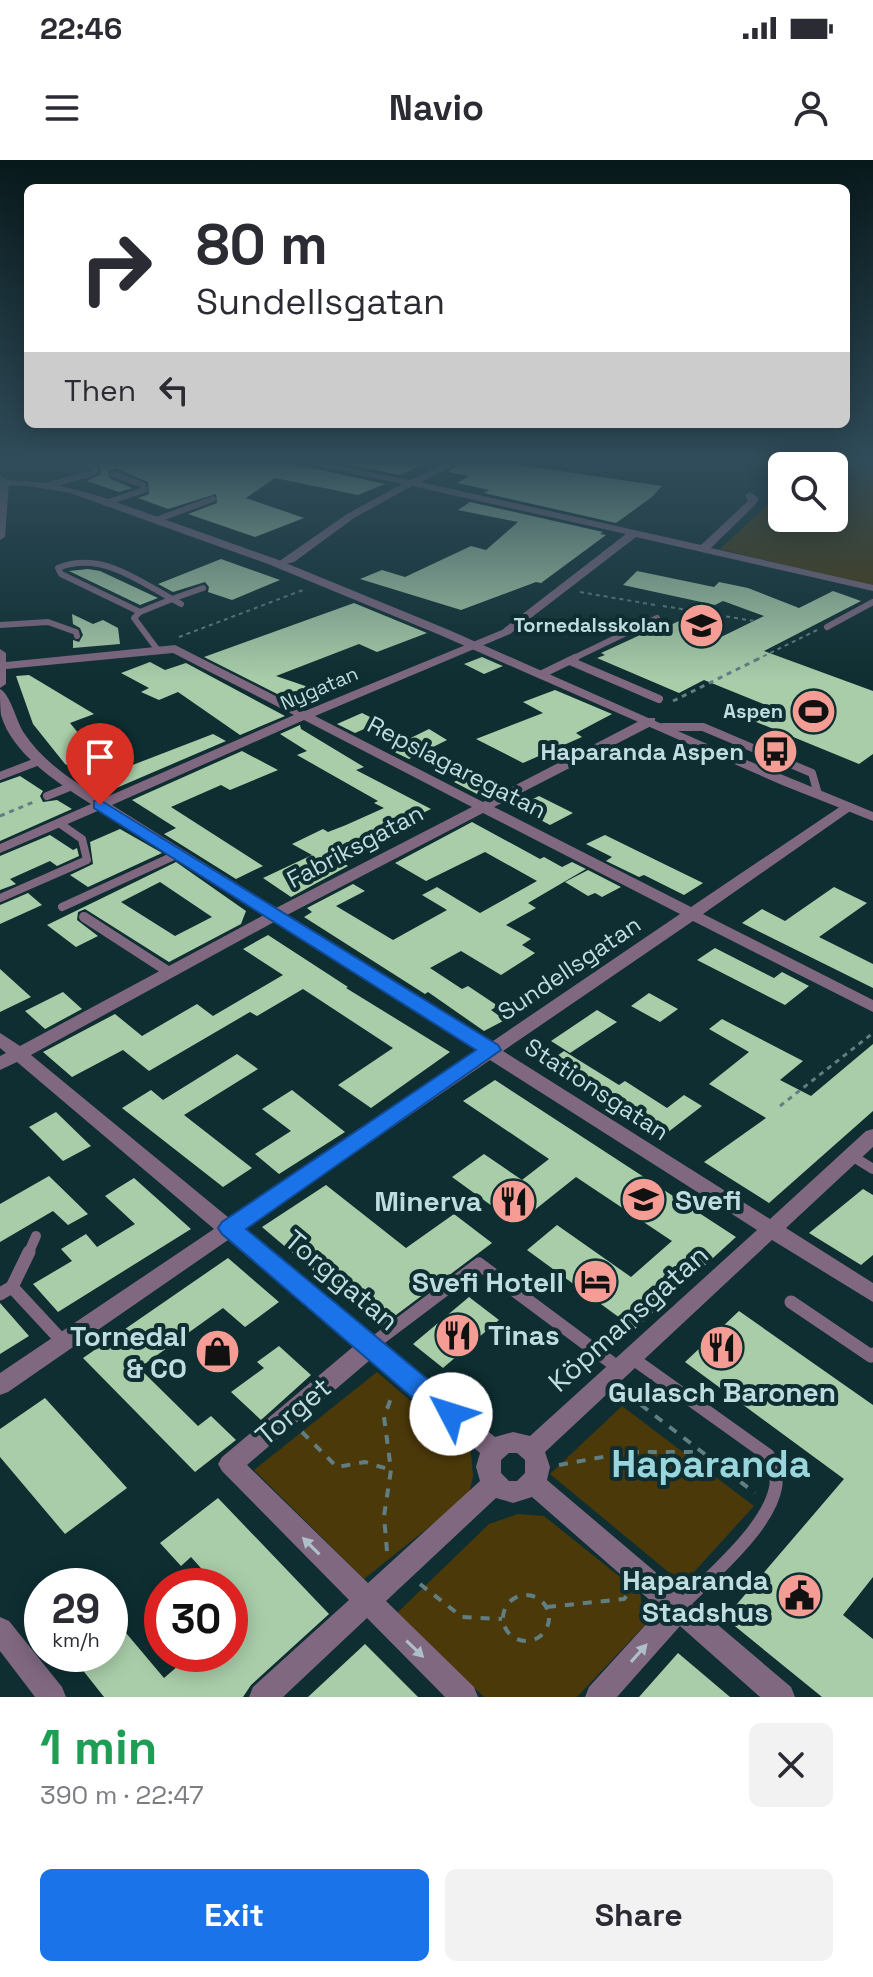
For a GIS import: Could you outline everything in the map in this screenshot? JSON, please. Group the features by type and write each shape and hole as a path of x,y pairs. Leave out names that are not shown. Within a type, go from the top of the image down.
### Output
{"street":[{"path":"201,536 282,564 476,645 873,817"},
{"path":"282,564 309,549 324,536"},
{"name":"Nygatan","path":"0,849 306,715 476,645 529,617 631,536"},
{"path":"646,536 873,588"},
{"path":"703,549 717,536"},
{"name":"Repslagaregatan","path":"1,666 160,649 183,653 873,1007"},
{"path":"0,653 0,684"},
{"name":"Stationsgatan","path":"0,693 4,710 18,738 39,761 72,786 873,1294"},
{"name":"Fabriksgatan","path":"9,1059 275,915 651,722"},
{"name":"Sundellsgatan","path":"0,1385 849,807"},
{"name":"Torggatan","path":"0,1039 9,1059 230,1228 494,1450"},
{"name":"Köpmansgatan","path":"531,1450 873,1136"},
{"name":"Torget","path":"370,1346 230,1464 464,1697"},
{"path":"509,1443 531,1450 540,1463 538,1477 533,1483 517,1490 508,1490 495,1483 487,1468 494,1450 509,1443"},
{"path":"263,1697 495,1483"},
{"path":"533,1483 781,1697"},
{"path":"599,1697 678,1609"},
{"path":"0,1630 52,1697"}],"lane":[{"path":"140,612 61,574 58,568 68,563 94,560 181,604"},
{"path":"160,649 134,618 140,612 203,588"},
{"path":"827,627 873,602"},
{"path":"542,674 657,618"},
{"path":"0,625 48,622 76,632 77,636"},
{"path":"570,661 659,699"},
{"path":"0,776 39,761"},
{"path":"47,796 72,786"},
{"path":"0,898 87,860 82,839 59,823"},
{"path":"62,907 178,854"},
{"path":"84,917 169,972"},
{"path":"852,1156 873,1169"},
{"path":"36,1236 6,1291 63,1342"},
{"name":"Torget","path":"370,1346 479,1264 768,1455 777,1483 771,1505"},
{"path":"791,1302 871,1356 873,1354"},
{"path":"678,1609 771,1505"}],"path":[{"path":"160,649 167,641 325,582"},
{"path":"651,722 806,633 827,627"},
{"path":"0,816 47,796"},
{"path":"780,1106 873,1033"},
{"path":"407,1377 395,1387 384,1417 391,1470 384,1516 387,1553 462,1617 502,1619"},
{"path":"597,1389 616,1404 627,1394 771,1505"},
{"path":"286,1416 337,1467 365,1462 391,1470"},
{"path":"573,1462 599,1454 663,1449 702,1452"},
{"path":"547,1607 624,1599 643,1578"},
{"path":"518,1595 534,1597 547,1607 547,1630 535,1639 513,1637 502,1619 506,1604 518,1595"}],"shaded area":[{"path":"734,536 873,536 873,586 720,549"},
{"path":"377,1372 471,1453 473,1476 469,1495 364,1579 254,1470"},
{"path":"622,1406 754,1506 683,1584 550,1474"},
{"path":"518,1514 544,1516 640,1593 645,1625 577,1697 484,1697 396,1614 489,1524"}],"building":[{"path":"502,536 605,536 541,583 536,582 461,610 360,579 382,570 405,577 471,546 486,550"},
{"path":"221,559 280,580 232,600 208,592 205,582 173,592 158,584"},
{"path":"69,571 100,571 158,598 140,605"},
{"path":"637,571 714,587 719,582 748,588 799,608 833,591 861,601 764,651 873,691 873,754 859,764 744,717 766,705 704,680 679,693 597,658 605,655 601,653 651,630 655,632 679,621 721,637 764,616 723,601 715,605 623,585"},
{"path":"354,603 427,633 377,652 359,644 276,676 317,690 295,703 204,657"},
{"path":"72,614 93,624 103,620 118,628 120,644 73,648 73,640 79,642 83,635 80,628 73,624"},
{"path":"482,657 503,666 484,674 464,664"},
{"path":"150,662 165,670 186,663 285,716 240,735 178,692 159,700 141,692 149,688 121,673"},
{"path":"29,675 94,714 70,723 103,763 117,771 213,734 226,741 107,792 65,764 33,724 16,676"},
{"path":"555,690 612,714 576,733 582,737 523,763 476,739 543,713 523,702"},
{"path":"362,713 380,722 355,733 337,724"},
{"path":"300,725 301,729 364,767 356,770 431,809 346,850 351,853 337,859 348,866 291,897 263,878 312,855 292,844 323,829 328,832 384,808 374,803 378,801 297,755 307,751 280,734"},
{"path":"429,729 447,740 409,759 388,749"},
{"path":"242,751 278,770 230,790 221,785 171,807 263,866 236,879 164,834 176,828 132,800"},
{"path":"471,773 494,785 477,794 454,782"},
{"path":"20,776 43,791 40,796 43,802 57,800 72,809 0,841 0,783"},
{"path":"539,796 573,813 550,825 516,807"},
{"path":"472,822 540,859 544,857 562,867 572,862 586,869 528,903 536,908 506,925 531,939 522,945 535,953 501,975 461,951 430,968 462,989 468,986 498,1006 491,1010 505,1020 484,1031 428,992 425,994 304,917 312,912 307,908 353,884 365,891 336,906 393,940 447,910 422,895 437,887 480,913 537,881 485,852 426,881 395,863"},
{"path":"120,829 162,853 88,887 70,875 93,864 90,842"},
{"path":"50,835 73,850 77,848 79,856 57,866 50,861 10,879 16,884 0,890 0,856"},
{"path":"605,835 703,883 684,895 606,861 612,857 586,844"},
{"path":"176,862 246,911 241,924 169,962 85,909 78,912 77,920 98,936 76,947 47,925","holes":["160,882 212,917 175,936 121,902"]},
{"path":"588,870 621,887 602,897 595,893 588,896 565,882"},
{"path":"834,887 867,903 819,937 873,964 873,988 742,923 762,909 785,921"},
{"path":"28,893 42,905 0,924 0,905"},
{"path":"268,935 346,988 450,1052 371,1108 338,1085 393,1048 303,989 257,1016 250,1012 149,1071 123,1050 72,1077 43,1052 115,1014 142,1036 197,1004 213,1016 283,975 243,949"},
{"path":"715,948 774,978 782,972 809,986 785,1005 697,960"},
{"path":"0,969 31,997 0,1012"},
{"path":"63,992 82,1009 45,1029 25,1011"},
{"path":"649,993 678,1009 660,1022 631,1006"},
{"path":"597,1010 617,1022 570,1053 551,1041"},
{"path":"722,1019 803,1061 780,1080 811,1096 873,1044 873,1111 769,1203 704,1162 766,1118 709,1084 749,1052 709,1029"},
{"path":"564,1051 619,1085 625,1081 667,1108 684,1095 702,1106 659,1139 544,1065"},
{"path":"237,1054 258,1069 184,1115 252,1168 223,1187 122,1108 151,1090 163,1100"},
{"name":"Svefi","path":"495,1080 736,1237 635,1329 527,1250 557,1225 631,1277 672,1241 576,1177 517,1224 452,1177 484,1154 522,1180 549,1159 463,1101"},
{"path":"292,1090 345,1132 279,1174 255,1154 291,1131 262,1109"},
{"path":"56,1112 91,1146 63,1161 29,1127"},
{"path":"49,1176 88,1214 68,1225 53,1211 0,1242 0,1204"},
{"path":"134,1178 191,1229 58,1312 33,1284 72,1261 61,1249 86,1234 97,1247 135,1224 105,1196"},
{"path":"326,1185 406,1248 454,1214 492,1243 380,1327 262,1227"},
{"path":"863,1189 873,1195 873,1255 861,1265 809,1233"},
{"path":"228,1258 279,1302 245,1327 223,1308 139,1368 198,1426 211,1416 236,1440 195,1472 83,1358"},
{"path":"469,1297 499,1320 443,1368 413,1344"},
{"path":"0,1303 29,1336 0,1354"},
{"path":"739,1311 873,1405 873,1577 843,1615 873,1639 873,1697 822,1697 725,1618 844,1479 685,1362"},
{"path":"279,1346 311,1375 261,1420 231,1392 264,1368 257,1362"},
{"path":"45,1398 127,1488 65,1534 0,1457 0,1429"},
{"path":"218,1498 329,1614 251,1685 243,1697 104,1697 84,1672 128,1672 128,1635 144,1654 144,1672 159,1672 164,1678 171,1672 248,1672 248,1568 201,1568 191,1557 181,1566 160,1543"},
{"path":"365,1644 418,1697 308,1697"},
{"path":"678,1653 730,1697 639,1697"}],"place":[{"name":"Tornedalsskolan","path":"701,625"},
{"name":"Aspen","path":"814,711"},
{"name":"Haparanda Aspen","path":"775,751"},
{"name":"Svefi","path":"644,1200"},
{"name":"Minerva","path":"513,1201"},
{"name":"Svefi Hotell","path":"595,1282"},
{"name":"Tinas","path":"457,1335"},
{"name":"Gulasch Baronen","path":"722,1347"},
{"name":"Tornedal & CO","path":"218,1352"},
{"name":"Haparanda Stadshus","path":"800,1596"}],"district":[{"name":"Haparanda","path":"711,1464"}],"route":[{"path":"100,805 490,1050 230,1228 451,1414"}]}
